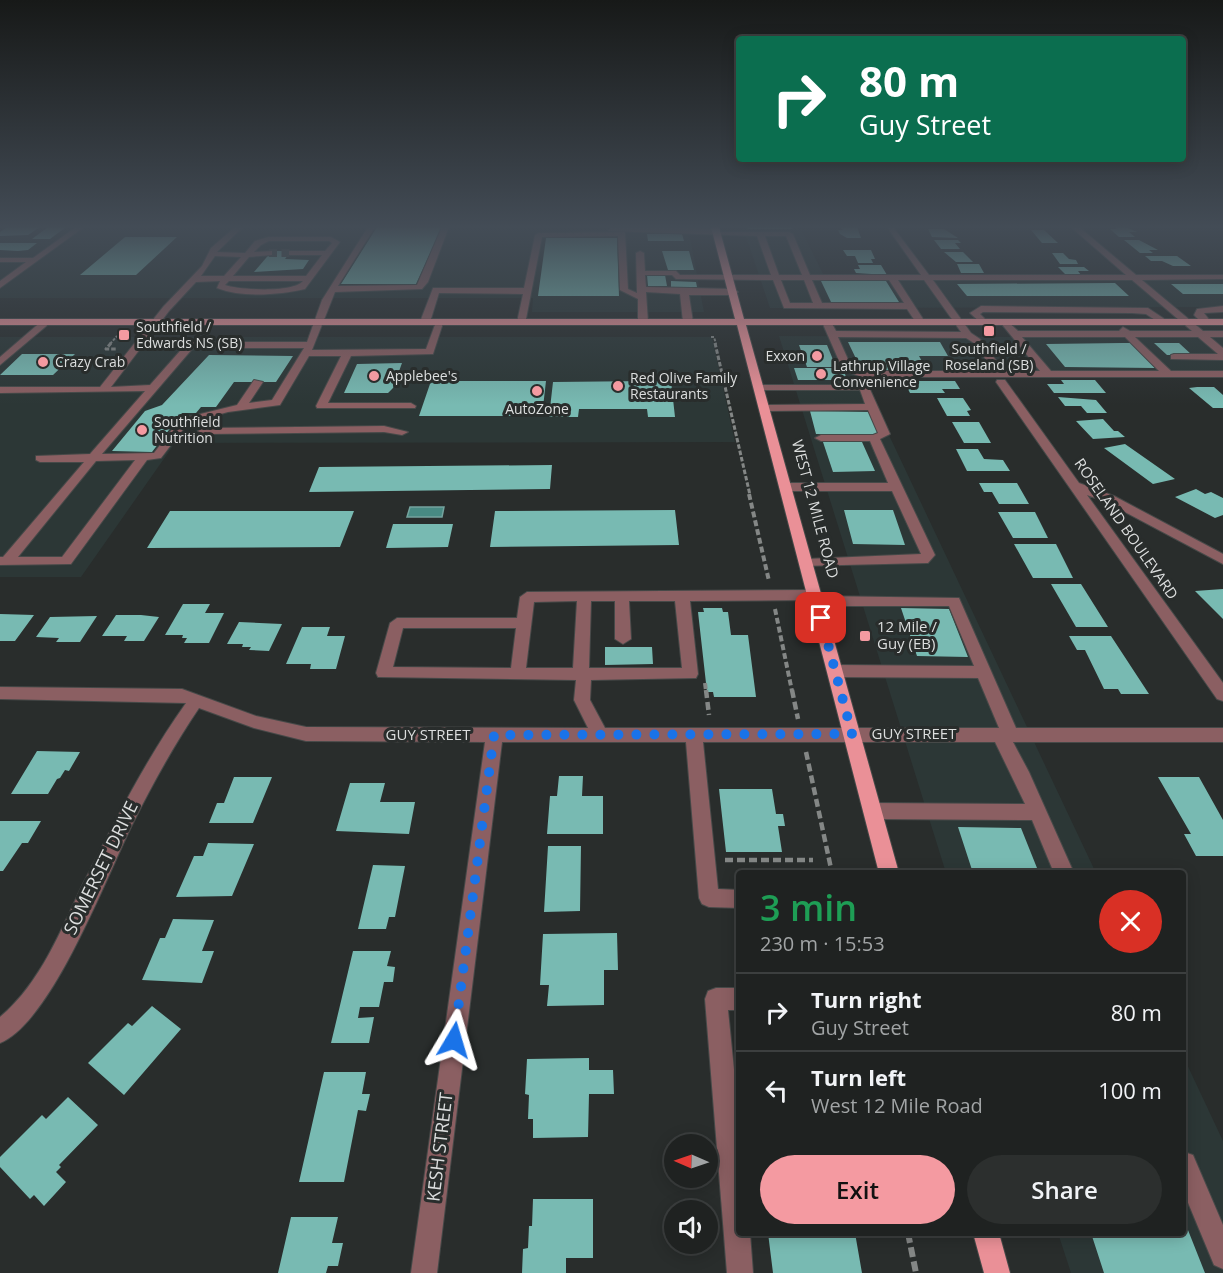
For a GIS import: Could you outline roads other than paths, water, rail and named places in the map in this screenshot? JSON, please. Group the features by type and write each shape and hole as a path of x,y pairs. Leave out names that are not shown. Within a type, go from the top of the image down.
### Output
{"main road":[{"name":"WEST 12 MILE ROAD","path":"732,286 888,870"},
{"path":"0,322 1223,322"},
{"path":"987,1236 997,1273"}],"street":[{"path":"103,390 166,309 189,286"},
{"path":"40,458 158,456 184,421 240,408 276,403 307,349 316,322 336,286"},
{"path":"334,289 420,286"},
{"path":"522,322 529,286"},
{"path":"624,286 624,290 641,294 734,292"},
{"path":"641,286 643,322"},
{"path":"779,286 788,306 910,306"},
{"path":"810,286 819,306"},
{"path":"897,286 920,322"},
{"path":"932,286 959,322"},
{"path":"1146,286 1223,355"},
{"path":"425,322 436,290 528,291"},
{"path":"684,292 688,322"},
{"path":"983,322 974,313 981,309 1148,311 1164,322"},
{"path":"1206,322 1199,315 1200,311 1223,309"},
{"path":"0,362 46,322"},
{"path":"4,561 190,345 347,352 430,352 441,322"},
{"path":"826,322 847,368 862,374 1001,378 1048,374 1223,374"},
{"path":"845,322 858,334"},
{"name":"ROSELAND BOULEVARD","path":"959,322 968,335 978,342 1075,486 1223,695"},
{"path":"1005,322 1048,374"},
{"path":"1115,322 1168,374"},
{"path":"832,334 968,335"},
{"path":"1018,338 1127,334 1223,334"},
{"path":"347,352 321,406 411,406"},
{"path":"1174,357 1223,355"},
{"path":"240,408 258,382"},
{"path":"760,387 864,387 884,434 874,438 821,438"},
{"path":"0,390 153,388"},
{"path":"765,408 872,407"},
{"path":"204,431 384,429 402,432"},
{"path":"806,563 927,559 928,555 874,438"},
{"path":"4,561 66,561 143,457"},
{"path":"1075,486 1128,508 1223,560"},
{"path":"786,487 896,487"},
{"path":"518,674 527,597 772,595 954,601 984,672 1020,772 1063,870"},
{"path":"584,596 582,700 599,734"},
{"path":"622,596 623,639"},
{"path":"524,623 397,623 384,673 690,674 682,596"},
{"path":"835,671 984,672"},
{"name":"GUY STREET","path":"0,693 170,694 197,699 254,722 306,734 1223,735"},
{"name":"SOMERSET DRIVE","path":"0,1032 14,1022 44,982 145,779 197,699"},
{"path":"694,734 709,898 736,899"},
{"name":"KESH STREET","path":"424,1273 494,735"},
{"path":"872,811 1037,812"},
{"path":"736,999 716,999 736,1227"},
{"path":"1186,1169 1223,1256"},
{"path":"737,1236 740,1273"}],"water":[{"path":"410,507 444,507 442,517 407,517"}],"place":[{"name":"Southfield / Roseland (SB)","path":"989,331"},
{"name":"Southfield / Edwards NS (SB)","path":"124,335"},
{"name":"Exxon","path":"817,356"},
{"name":"Crazy Crab","path":"43,362"},
{"name":"Lathrup Village Convenience","path":"821,374"},
{"name":"Applebee's","path":"374,376"},
{"name":"Red Olive Family Restaurants","path":"618,386"},
{"name":"AutoZone","path":"537,391"},
{"name":"Southfield Nutrition","path":"142,430"},
{"name":"12 Mile / Guy (EB)","path":"865,636"}]}
